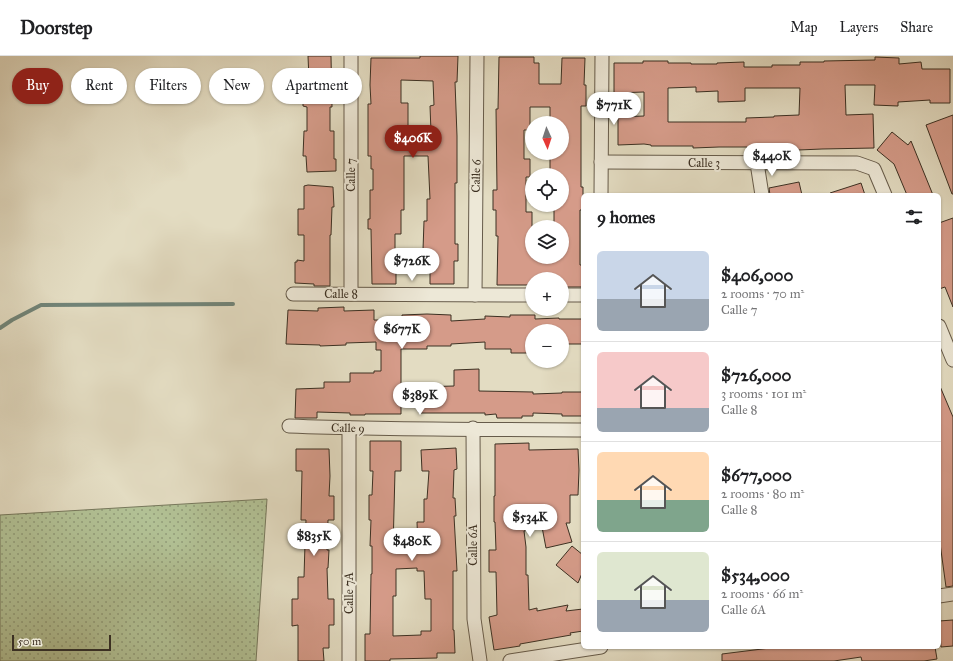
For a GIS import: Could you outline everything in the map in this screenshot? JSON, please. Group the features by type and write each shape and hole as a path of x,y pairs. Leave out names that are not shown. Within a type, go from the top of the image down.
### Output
{"street":[{"name":"Calle 7","path":"350,294 351,56"},
{"name":"Calle 6","path":"475,295 477,56"},
{"path":"601,193 602,56"},
{"name":"Calle 3","path":"601,162 857,163 874,169 884,193"},
{"path":"757,163 762,193"},
{"name":"Calle 8","path":"293,294 525,295"},
{"path":"569,295 581,295"},
{"path":"941,331 953,360"},
{"name":"Calle 9","path":"289,426 581,430"},
{"name":"Calle 7A","path":"349,428 349,661"},
{"name":"Calle 6A","path":"473,428 474,619 480,661"},
{"path":"941,596 953,594"},
{"path":"510,661 582,655 596,649"}],"green space":[{"path":"267,499 256,661 0,661 0,515"}],"building":[{"path":"308,56 331,56 331,68 308,68"},
{"path":"420,56 458,56 457,82 455,82 457,183 455,183 455,244 458,244 458,261 454,261 454,284 430,284 430,261 415,261 415,250 423,250 424,221 427,221 427,199 430,199 428,156 404,156 404,210 401,210 401,234 395,234 396,284 372,284 371,229 368,229 368,219 370,219 370,190 373,190 373,169 371,169 371,156 368,156 368,104 371,104 371,58 420,58","holes":["401,80 433,81 434,105 430,106 431,132 408,132 408,103 401,103"]},
{"path":"499,57 534,57 534,63 539,63 539,84 561,84 562,58 585,58 584,85 586,85 586,106 581,106 581,187 583,187 583,193 581,193 580,210 581,287 569,287 569,272 525,272 525,285 497,285 498,236 496,236 496,210 493,210 493,190 497,190 496,109 498,109"},
{"path":"875,57 899,58 899,64 921,62 922,69 950,69 950,103 930,103 930,100 898,102 898,106 874,105 875,85 845,85 846,115 873,114 874,148 775,151 775,147 693,148 693,146 651,146 644,144 618,145 618,117 644,116 644,92 614,93 614,63 668,61 668,63 717,64 744,62 744,67 772,67 772,65 800,65 800,62 875,60","holes":["696,87 696,92 718,91 718,102 745,101 745,88 800,88 799,115 746,118 746,122 668,122 668,88"]},
{"path":"303,104 332,104 332,107 330,107 330,131 334,131 334,159 336,159 336,171 307,172 306,156 303,156 304,131 307,131 307,107 303,106"},
{"path":"953,115 953,194 952,194 926,125"},
{"path":"892,132 908,145 911,141 932,193 906,193 894,164 877,150"},
{"path":"799,182 802,193 770,193 769,188"},
{"path":"861,183 864,193 830,193"},
{"path":"304,186 333,187 334,207 332,207 330,235 330,286 314,286 314,284 295,283 295,262 297,262 297,260 304,261 304,235 298,235 298,209 304,209"},
{"path":"953,218 953,307 945,287 941,288 941,222"},
{"path":"344,307 344,311 374,310 374,320 402,320 402,315 427,314 451,315 451,321 485,319 485,316 510,317 510,315 535,316 535,319 581,319 581,344 569,344 569,324 525,324 525,353 511,353 511,349 485,349 485,342 451,344 451,346 427,346 427,349 401,349 401,414 350,415 350,413 317,412 317,418 295,418 296,389 324,388 324,382 350,382 350,373 374,373 374,371 381,371 381,350 376,350 376,342 320,346 286,344 288,310 318,311 318,308"},
{"path":"479,369 479,391 533,392 533,394 581,392 581,416 533,413 533,416 522,416 522,418 497,418 496,414 485,415 485,413 419,413 417,387 454,386 454,370"},
{"path":"941,389 953,417 953,586 946,587 941,551"},
{"path":"370,441 401,441 401,471 395,471 393,550 418,550 417,522 424,522 424,499 427,499 429,471 422,471 421,450 456,448 457,469 454,470 453,498 455,498 456,516 454,516 457,571 453,571 453,630 455,653 437,653 437,658 365,661 365,634 370,634 372,574 369,495 372,495 373,471 370,471","holes":["417,568 417,571 424,571 425,599 431,599 431,631 421,631 421,635 393,636 393,596 396,596 396,569"]},
{"path":"529,443 529,450 578,449 578,495 570,495 570,523 566,523 572,542 546,548 542,527 524,531 526,547 526,575 528,575 529,610 537,608 537,611 568,605 566,611 581,609 581,631 570,633 571,635 520,644 520,646 494,650 489,617 497,615 496,572 489,572 489,550 496,550 494,522 495,444"},
{"path":"296,449 329,449 329,496 334,496 334,520 328,520 327,550 329,550 327,568 328,599 334,599 334,625 329,625 329,648 323,648 324,661 298,661 298,625 292,626 292,599 298,599 298,577 304,577 306,520 301,520 302,471 296,471"},
{"path":"572,546 581,553 581,576 578,583 556,565"},
{"path":"953,620 953,646 941,647 941,621"},
{"path":"762,649 935,649 937,659 924,661 862,661 861,657 834,661 722,661 722,654"}],"waterway":[{"path":"0,328 41,305 233,304"}]}
